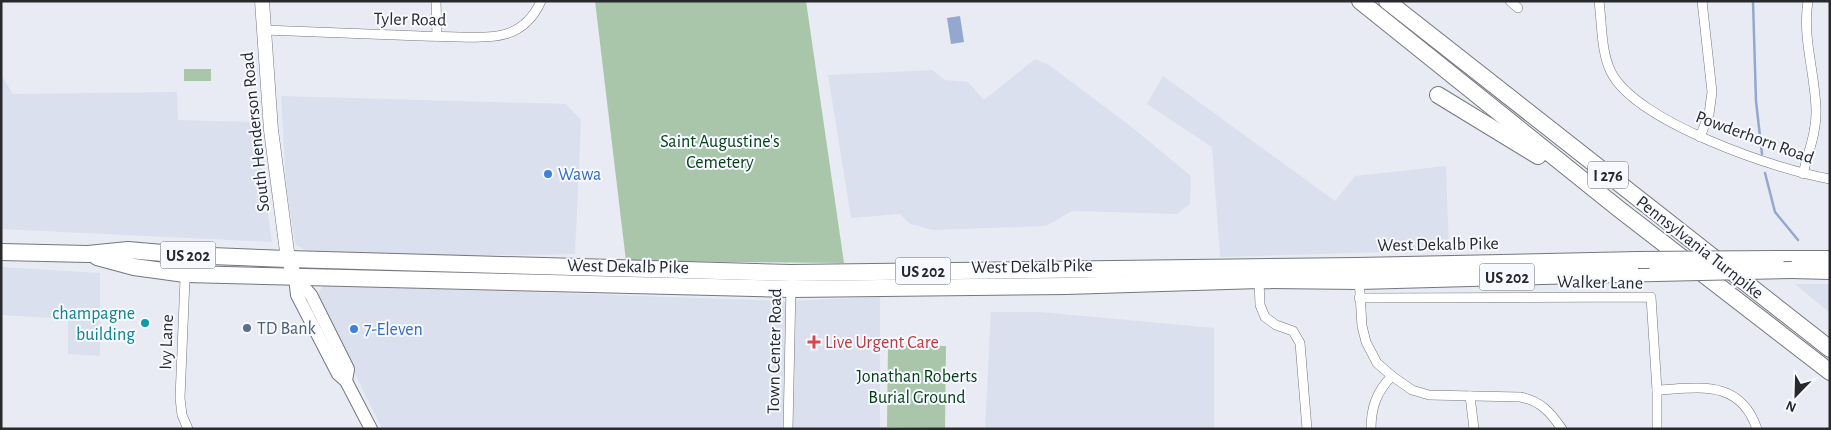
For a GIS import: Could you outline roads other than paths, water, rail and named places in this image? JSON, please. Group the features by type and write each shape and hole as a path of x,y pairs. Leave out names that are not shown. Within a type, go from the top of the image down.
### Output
{"highway":[{"name":"Pennsylvania Turnpike","path":"1360,1 1619,209 1830,372"},
{"name":"Pennsylvania Turnpike","path":"1387,1 1830,349"},
{"path":"1438,95 1540,157 1619,209"},
{"name":"West Dekalb Pike","path":"1,252 88,254 128,250 186,255 288,259 567,267 791,281 1066,286 1259,280 1358,273 1638,260 1830,259"},
{"name":"West Dekalb Pike","path":"88,254 134,267 185,274 558,284 1358,273 1830,271"},
{"path":"506,282 556,275 567,267"},
{"path":"558,284 605,269"}],"main road":[{"name":"South Henderson Road","path":"262,1 271,130 288,259 295,277"},
{"path":"295,277 297,295 338,374 346,381 371,429"}],"street":[{"path":"436,1 437,36"},
{"name":"Tyler Road","path":"264,30 437,36 495,36 518,29 529,20 541,1"},
{"path":"1510,1 1518,8"},
{"name":"Powderhorn Road","path":"1599,1 1605,55 1612,74 1627,92 1671,122 1700,137 1736,152 1803,174 1830,179"},
{"path":"1700,137 1709,114 1712,92 1702,1"},
{"path":"1803,174 1816,112 1807,28 1808,1"},
{"name":"Ivy Lane","path":"186,255 180,398 182,415 188,429"},
{"path":"1358,273 1362,326 1366,342 1377,363 1392,376 1412,390 1429,395 1520,397 1532,400 1543,406 1562,429"},
{"path":"1259,280 1260,305 1265,317 1276,325 1293,331 1300,342 1307,429"},
{"name":"Town Center Road","path":"788,429 791,281"},
{"name":"Walker Lane","path":"1359,298 1651,297 1657,390 1657,429"},
{"path":"1371,429 1374,400 1383,385 1392,376"},
{"path":"1657,390 1709,387 1730,393 1746,406 1757,429"},
{"path":"1470,396 1474,429"}],"water":[{"path":"960,16 964,42 951,44 947,18"}],"waterway":[{"path":"1753,1 1756,101 1762,154"},
{"path":"1765,173 1775,212 1798,240"}],"place":[{"name":"Wawa","path":"548,174"},
{"name":"champagne building","path":"145,323"},
{"name":"TD Bank","path":"247,328"},
{"name":"7-Eleven","path":"354,329"},
{"name":"Live Urgent Care","path":"814,342"}],"park label":[{"name":"Saint Augustine's Cemetery","path":"720,151"},
{"name":"Jonathan Roberts Burial Ground","path":"917,386"}]}
